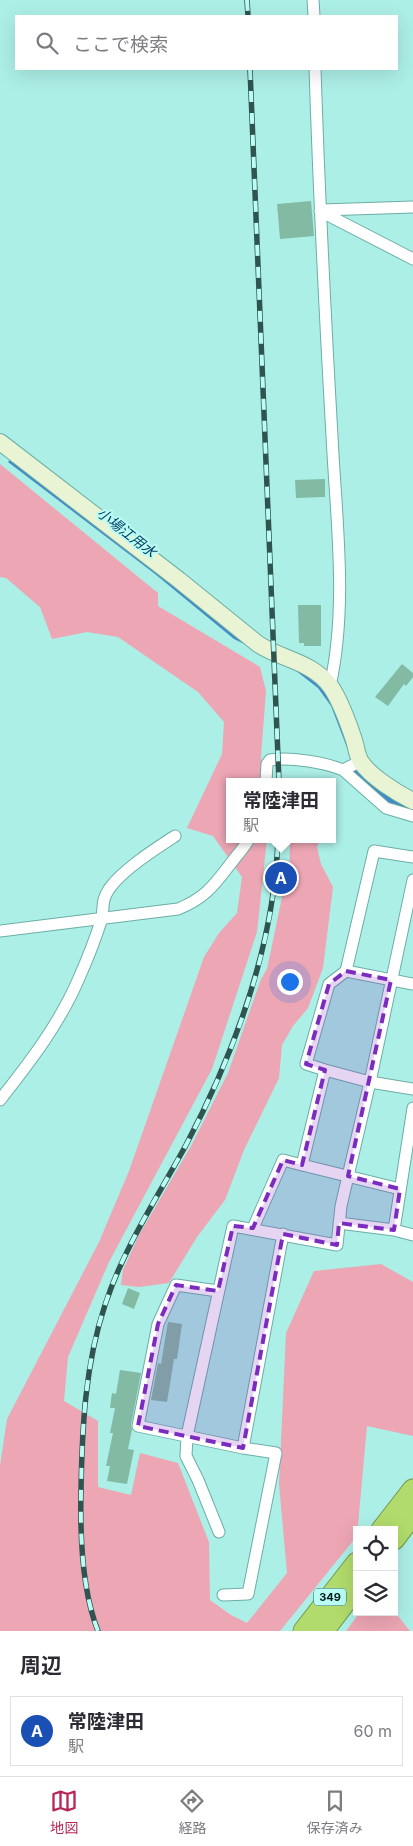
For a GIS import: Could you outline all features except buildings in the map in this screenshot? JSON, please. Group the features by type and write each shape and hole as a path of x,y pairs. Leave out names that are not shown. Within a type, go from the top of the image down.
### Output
{"highway":[{"path":"385,1526 413,1490"},
{"path":"398,1534 413,1514"},
{"name":"349","path":"304,1631 353,1568"},
{"name":"349","path":"323,1631 353,1592"}],"street":[{"path":"313,0 314,15"},
{"path":"315,70 320,210 339,584 336,657 330,686"},
{"path":"341,216 413,207"},
{"path":"320,210 341,216 413,259"},
{"path":"0,442 258,644 268,650 300,662 314,671 330,686 343,710 361,761 382,783 413,801"},
{"path":"266,778 267,764 270,760 289,760 334,766 343,770 386,808 413,816"},
{"path":"343,770 361,761"},
{"path":"0,1100 47,1038 66,1006 79,979 102,919 103,900 111,886 143,857 175,836"},
{"path":"0,931 178,909 193,903 206,894 216,884 246,843"},
{"path":"413,856 374,851 346,971 329,984 306,1064 370,1082 413,1089"},
{"path":"219,1532 186,1456 187,1436 232,1226 253,1228 337,1245 348,1176 413,880"},
{"path":"346,971 413,984"},
{"path":"302,1165 325,1070"},
{"path":"394,1230 400,1189 410,1146 413,1108"},
{"path":"253,1228 282,1160 400,1189"},
{"path":"339,1223 394,1230 413,1235"},
{"path":"243,1448 283,1234"},
{"path":"218,1291 176,1285 158,1324 138,1426 276,1453 248,1594 223,1595"}],"highlighted area":[{"path":"346,971 391,980 348,1176 400,1189 394,1230 339,1223 337,1245 283,1234 243,1448 138,1426 158,1324 176,1285 218,1291 233,1226 253,1228 283,1160 302,1165 325,1070 306,1064 329,984"}],"shaded area":[{"path":"0,464 158,593 158,606 260,667 266,691 261,756 262,778 226,778 226,843 267,843 257,932 212,1069 109,1262 68,1357 64,1401 98,1421 98,1487 131,1495 140,1453 178,1463 209,1542 210,1600 231,1615 247,1623 287,1573 279,1484 286,1333 314,1271 381,1264 413,1282 413,1436 367,1426 358,1526 353,1526 353,1541 280,1631 0,1631 0,1466 7,1419 99,1242 129,1171 204,957 219,933 237,913 242,877 213,836 187,828 222,754 224,722 198,692 118,637 87,632 52,639 40,607 6,578 0,577"},
{"path":"290,843 318,843 317,847 321,864 333,887 323,968 308,1008 293,1026 282,1045 279,1078 244,1150 225,1200 197,1237 169,1283 139,1287 121,1285 123,1270 139,1235 191,1146 228,1073 261,979 267,969 282,897 289,886"},
{"path":"357,1616 398,1616 410,1631 346,1631"}],"water":[{"path":"12,458 323,684 337,704 351,758 331,706 318,688 291,667 234,639 155,574 8,462"}],"waterway":[{"name":"小場江用水","path":"357,769 378,795 392,804 408,810"}],"railway":[{"path":"247,0 248,15"},
{"path":"250,70 279,778"},
{"path":"98,1631 88,1598 85,1580 81,1525 81,1467 84,1420 89,1374 98,1328 113,1284 131,1243 186,1145 221,1072 236,1035 249,997 269,919 278,843"}],"place":[{"name":"常陸津田","path":"281,878"}]}
